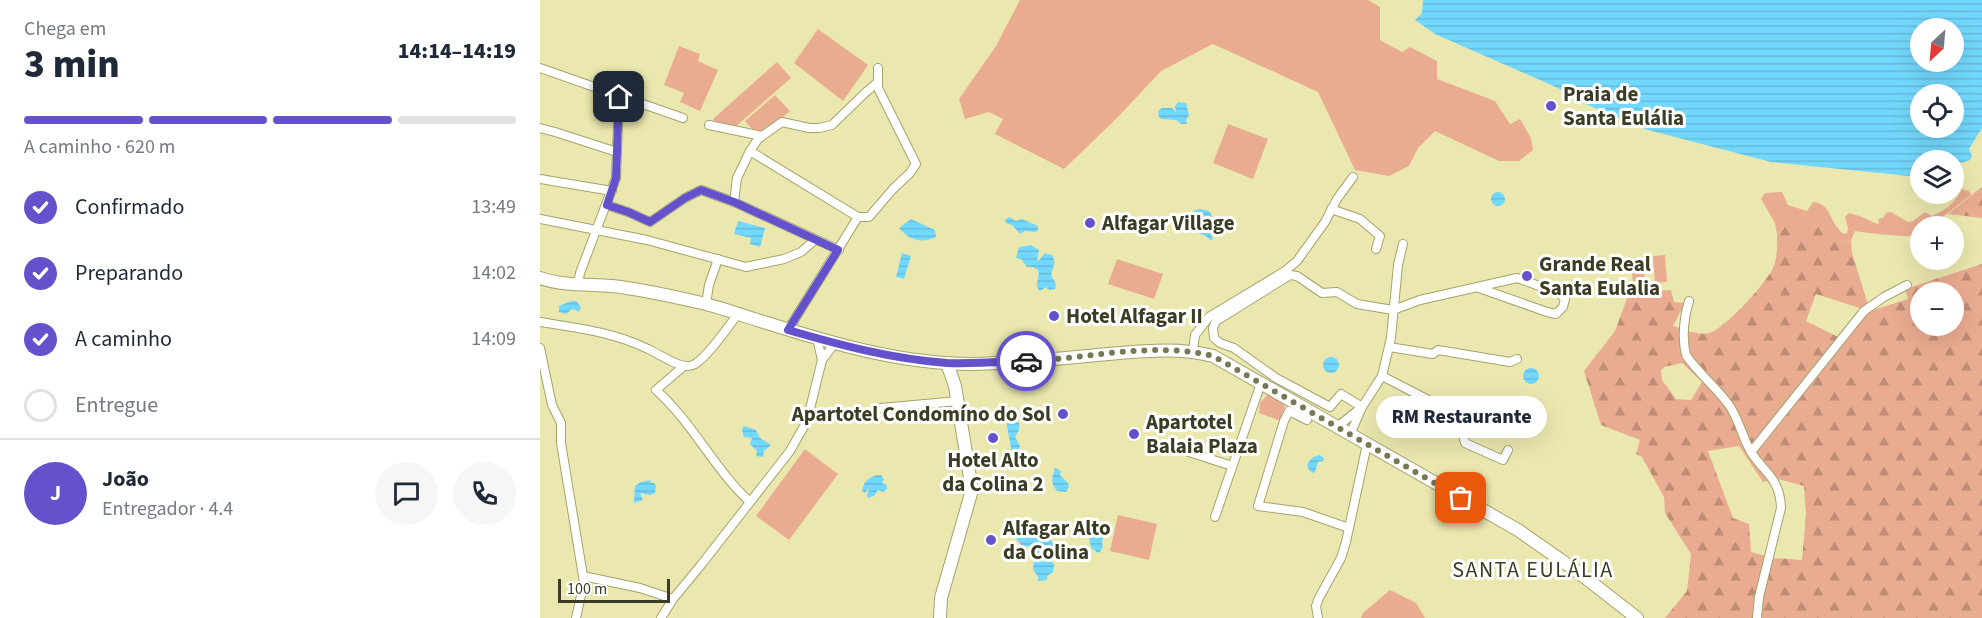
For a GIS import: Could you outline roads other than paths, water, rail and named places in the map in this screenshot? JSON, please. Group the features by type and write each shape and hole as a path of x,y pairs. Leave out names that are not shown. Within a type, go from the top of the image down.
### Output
{"street":[{"path":"540,68 683,118"},
{"path":"750,151 858,217 869,217 916,164 878,88 878,68"},
{"path":"734,202 737,178 750,151 762,136 782,122 809,128 832,125 878,82"},
{"path":"578,284 580,273 616,178 619,97"},
{"path":"709,125 762,136"},
{"path":"540,128 617,152"},
{"path":"1193,351 1195,335 1209,317 1297,261 1353,177"},
{"path":"540,179 612,191"},
{"path":"607,205 650,222 701,190 734,202 838,250"},
{"path":"1331,209 1360,219 1380,236 1376,249"},
{"path":"788,330 858,217"},
{"path":"540,219 647,240 746,267 784,259 801,252 815,240"},
{"path":"1350,435 1362,407 1383,375 1390,342 1398,266 1403,243"},
{"path":"706,304 709,285 718,259"},
{"path":"1362,407 1341,394 1330,407 1276,378 1234,348 1214,338 1213,328 1216,321 1290,275 1297,276 1322,293 1337,292 1357,304 1394,310 1420,300 1517,278 1559,293 1565,299 1563,307 1556,314 1479,288"},
{"path":"540,278 639,289 706,304 788,330 893,357 971,364 1040,361 1133,352 1193,351 1213,356 1518,530 1578,572 1637,618"},
{"path":"1751,452 1864,311 1906,285"},
{"path":"1395,297 1404,307"},
{"path":"1689,301 1684,321 1683,345 1686,355 1729,405 1751,452 1773,478 1781,495 1781,508 1759,597 1757,618"},
{"path":"1390,342 1404,307"},
{"path":"540,322 600,331 645,347 684,366 694,365 738,314"},
{"path":"817,338 822,360"},
{"path":"1390,342 1433,354 1438,350 1510,362 1517,359"},
{"path":"661,618 672,598 701,565 790,451 807,421 822,360 835,343"},
{"path":"540,348 552,405 561,423 561,443 584,582 576,618"},
{"path":"940,618 941,598 972,490 958,401 947,363"},
{"path":"955,386 971,364"},
{"path":"684,366 656,390 673,405 735,489 750,502"},
{"path":"1383,375 1469,421"},
{"path":"1215,517 1261,383"},
{"path":"881,408 958,401"},
{"path":"1337,427 1362,407"},
{"path":"1307,420 1289,411 1258,506 1303,512 1349,528"},
{"path":"1509,450 1503,460 1465,443 1463,434 1469,421 1476,416 1522,425 1528,429"},
{"path":"1318,618 1316,606 1319,598 1341,558 1367,444"},
{"path":"1186,451 1232,466"},
{"path":"583,576 640,588 672,598"}],"water":[{"path":"1423,0 1982,0 1982,128 1969,149 1972,156 1970,160 1964,162 1964,150 1910,150 1909,176 1771,162 1648,130 1578,101 1558,88 1435,34 1415,20 1422,13"},
{"path":"1178,102 1186,103 1189,115 1186,120 1187,124 1159,117 1158,111 1162,108 1172,108 1176,112 1175,106"},
{"path":"1495,192 1501,192 1505,199 1501,206 1495,206 1491,202 1491,196"},
{"path":"1200,209 1209,211 1212,216 1208,227 1199,224 1196,229 1210,232 1213,239 1210,240 1191,230 1189,216"},
{"path":"1009,217 1016,221 1022,219 1038,226 1038,230 1025,231 1020,234 1012,225 1006,223 1005,220"},
{"path":"911,219 935,230 936,237 916,240 907,235 899,228"},
{"path":"738,221 765,228 760,247 750,244 751,238 734,234"},
{"path":"1031,245 1039,250 1037,260 1045,253 1052,255 1054,263 1051,275 1056,284 1055,289 1049,290 1046,287 1040,291 1037,286 1038,270 1027,267 1021,259 1016,258 1019,247"},
{"path":"902,253 911,256 904,279 896,277"},
{"path":"576,301 581,307 580,310 572,309 566,314 559,312 559,306"},
{"path":"1331,357 1337,359 1339,365 1337,371 1331,373 1325,371 1323,365 1325,359"},
{"path":"1528,368 1534,368 1539,376 1537,382 1528,384 1523,379 1523,373"},
{"path":"1009,418 1019,423 1019,430 1015,437 1020,446 1018,453 1012,454 1006,420"},
{"path":"744,426 756,430 760,438 771,445 764,451 763,457 756,456 757,451 750,444 752,438 744,437 742,430"},
{"path":"1320,455 1324,458 1323,461 1318,462 1313,473 1307,465 1312,458"},
{"path":"1055,468 1061,471 1060,475 1068,483 1069,487 1066,492 1057,491 1052,483"},
{"path":"881,475 884,479 882,483 887,485 887,489 883,492 878,490 874,496 868,498 869,488 865,493 862,491 864,484 871,477"},
{"path":"651,480 650,483 656,486 655,493 650,495 640,493 643,500 634,503 635,486"},
{"path":"1096,523 1103,524 1106,529 1102,542 1103,547 1099,553 1092,549 1089,538 1091,529"},
{"path":"1032,528 1038,538 1049,538 1057,547 1054,557 1046,555 1042,557 1043,562 1050,560 1054,564 1053,572 1047,576 1047,580 1038,581 1033,569 1036,555 1033,547 1022,546 1016,539 1025,533 1023,529"}],"place":[{"name":"Praia de Santa Eulália","path":"1551,106"},
{"name":"Alfagar Village","path":"1090,223"},
{"name":"Grande Real Santa Eulalia","path":"1527,276"},
{"name":"Hotel Alfagar II","path":"1054,316"},
{"name":"Apartotel Condomíno do Sol","path":"1063,414"},
{"name":"Apartotel Balaia Plaza","path":"1134,434"},
{"name":"Hotel Alto da Colina 2","path":"993,438"},
{"name":"RM Restaurante","path":"1461,498"},
{"name":"Alfagar Alto da Colina","path":"991,540"}],"district":[{"name":"SANTA EULÁLIA","path":"1533,569"}]}
